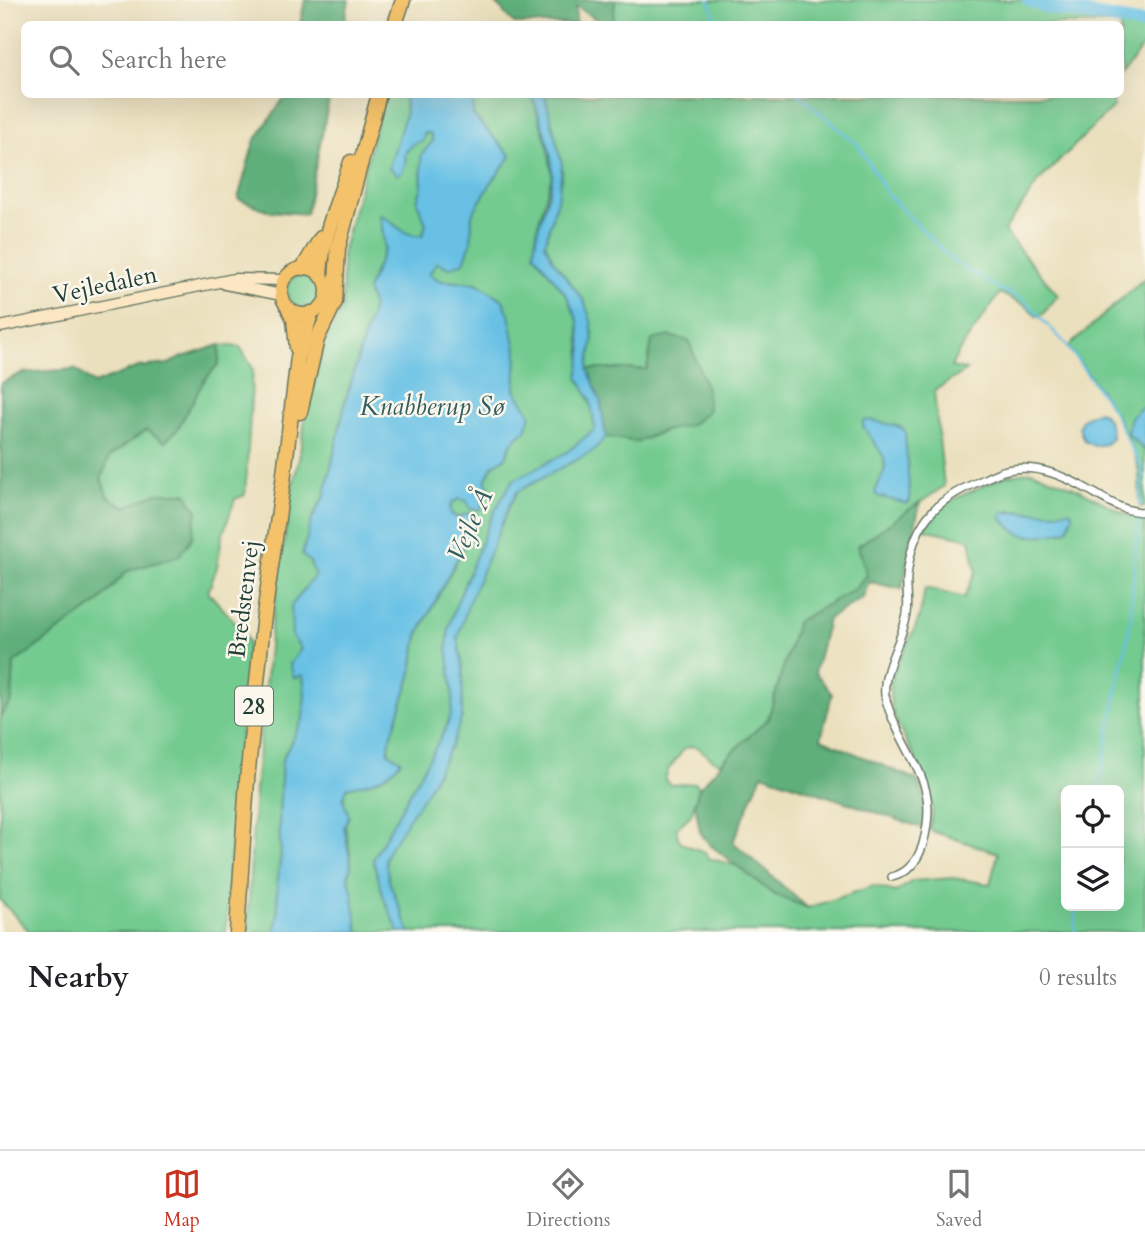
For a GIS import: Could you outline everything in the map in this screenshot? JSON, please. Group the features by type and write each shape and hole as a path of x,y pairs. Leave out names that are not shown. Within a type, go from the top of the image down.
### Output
{"highway":[{"path":"397,21 404,0"},
{"name":"28","path":"320,275 332,219 372,98"},
{"name":"Bredstenvej","path":"284,482 314,348 335,302 340,240 378,98"},
{"name":"28","path":"303,268 332,219"},
{"name":"Bredstenvej","path":"285,302 295,325 298,357"},
{"name":"Bredstenvej","path":"237,932 247,780 263,623 284,482 298,357 312,313"}],"main road":[{"path":"303,268 320,275"},
{"name":"28","path":"285,302 284,281 294,271 303,268"},
{"name":"28","path":"312,313 326,299 326,284 320,275"},
{"path":"285,302 302,314 312,313"}],"street":[{"name":"Vejledalen","path":"0,327 234,279 284,281"},
{"name":"Vejledalen","path":"219,283 285,302"},
{"path":"892,877 903,875 913,864 921,850 927,828 929,803 925,785 892,718 885,694 907,614 907,577 914,537 926,516 939,502 965,487 1005,470 1033,467 1086,488 1113,505 1132,512 1145,512"}],"green space":[{"path":"305,0 349,0 345,21 301,21"},
{"path":"493,0 615,0 613,21 598,21 576,6 576,21 511,21"},
{"path":"615,0 1029,0 1046,7 1145,24 1145,43 1124,71 1124,21 613,21"},
{"path":"284,98 329,98 306,214 269,211 238,199 254,142"},
{"path":"383,98 405,98 406,112 389,168 406,163 405,154 412,144 430,133 433,141 421,171 422,187 417,201 426,224 423,235 416,235 400,229 380,215 385,248 367,290 374,307 346,399 325,495 312,519 310,562 315,575 304,593 301,649 305,695 303,719 282,760 279,818 281,855 275,932 247,932 255,790 271,627 306,413 323,347 343,307 342,254"},
{"path":"471,98 533,98 548,148 552,175 538,224 534,253 567,296 578,321 583,384 593,410 595,429 637,442 674,428 652,340 647,369 588,369 593,333 584,301 553,260 545,243 562,175 546,98 1112,98 1114,106 1039,181 1004,231 1058,295 1043,314 1037,317 1028,307 1000,293 951,367 967,370 934,391 944,486 858,546 867,575 856,588 797,622 768,719 720,763 696,746 685,748 668,770 665,780 670,785 696,783 699,788 691,815 677,828 682,842 705,852 708,858 738,866 773,894 808,908 873,886 896,892 912,881 953,878 990,884 998,853 929,830 932,811 930,794 925,777 899,728 893,711 891,684 896,665 918,620 925,588 964,598 976,571 970,539 924,529 931,516 945,503 1005,476 1032,471 1076,488 1131,517 1145,517 1145,932 358,932 349,878 351,863 343,807 347,788 384,776 401,760 388,753 411,676 418,635 469,537 450,509 453,502 459,498 467,501 485,481 492,466 506,457 513,441 526,431 515,390 517,354 480,286 476,283 441,281 429,274 437,262 471,243 472,214 511,156 473,115","holes":["1009,511 1071,511 1073,515 1064,532 1034,536 1017,532 1003,520"]},
{"path":"304,274 316,279 321,291 316,303 304,308 292,303 287,291 292,279"},
{"path":"1145,278 1145,404 1138,410 1127,433 1145,451 1145,506 1140,507 1138,468 1132,447 1108,402 1068,347"},
{"path":"669,336 689,341 707,390 708,411 691,425 659,432 637,442 606,437 600,400 588,369 647,369 652,340"},
{"path":"220,345 240,347 253,369 245,495 235,499 208,592 242,630 248,642 226,932 30,932 0,900 0,717 12,700 14,663 99,602 127,571 178,556 191,538 197,511 157,493 126,507 107,496 101,478 110,456 147,430 165,441 177,430 203,382 219,363"},
{"path":"220,345 219,363 203,382 177,430 165,442 146,430 110,456 101,478 107,496 126,507 157,493 186,493 197,511 192,538 179,556 127,571 99,602 14,663 12,700 0,717 1,383 22,373 75,369 94,384 138,367 168,364"},
{"path":"920,502 902,589 869,582 863,598 828,619 815,672 832,694 821,739 917,780 927,803 925,829 762,774 733,842 808,908 773,894 709,844 700,832 695,803 699,788 733,751 768,719 797,622 856,588 867,575 858,546"}],"water":[{"name":"Knabberup Sø","path":"405,98 471,98 473,115 511,156 472,214 471,243 464,262 449,268 437,262 429,274 441,281 476,283 503,300 509,314 517,354 515,390 531,414 526,431 513,441 506,457 492,466 485,481 489,487 480,510 470,509 467,501 459,499 453,502 450,509 452,515 458,518 468,513 477,519 418,635 411,676 388,753 401,760 384,776 347,788 343,799 349,816 344,827 351,865 348,876 358,932 275,932 281,855 279,818 282,760 303,719 305,695 303,675 294,678 290,664 301,649 292,636 291,606 315,575 310,562 302,555 312,519 325,495 346,399 373,307 367,290 385,248 380,214 411,234 423,235 426,224 417,201 422,187 421,155 433,141 430,133 424,133 423,141 415,143 407,151 401,173 398,175 389,168 406,112"},
{"path":"533,98 546,98 562,165 559,192 545,244 553,260 584,301 591,321 593,341 588,369 600,400 606,437 593,451 518,491 469,602 458,638 463,668 462,716 452,744 427,791 385,859 389,881 410,932 399,932 384,899 373,859 445,730 451,714 453,695 447,648 455,608 491,518 512,481 567,452 595,429 590,399 578,377 582,352 578,321 567,296 534,253 552,179 546,136"},
{"path":"1145,404 1145,451 1127,433 1131,417"},
{"path":"1098,411 1109,422 1112,438 1106,444 1094,446 1084,441 1079,427 1082,419"},
{"path":"871,420 900,427 905,431 910,501 907,504 877,496 875,492 885,469 884,457 863,426 863,421"},
{"path":"1068,510 1073,515 1067,530 1034,536 1020,534 1002,519 1002,514 1006,512 1057,513"}],"waterway":[{"path":"709,0 717,21"},
{"path":"1029,0 1046,7 1145,24"},
{"path":"803,98 858,145 889,196 955,263 1023,299 1065,343 1112,409 1142,469 1140,505"},
{"path":"1099,785 1130,624 1138,519"},
{"path":"1075,932 1076,911"}],"water label":[{"name":"Vejle Å","path":"470,525"}]}
